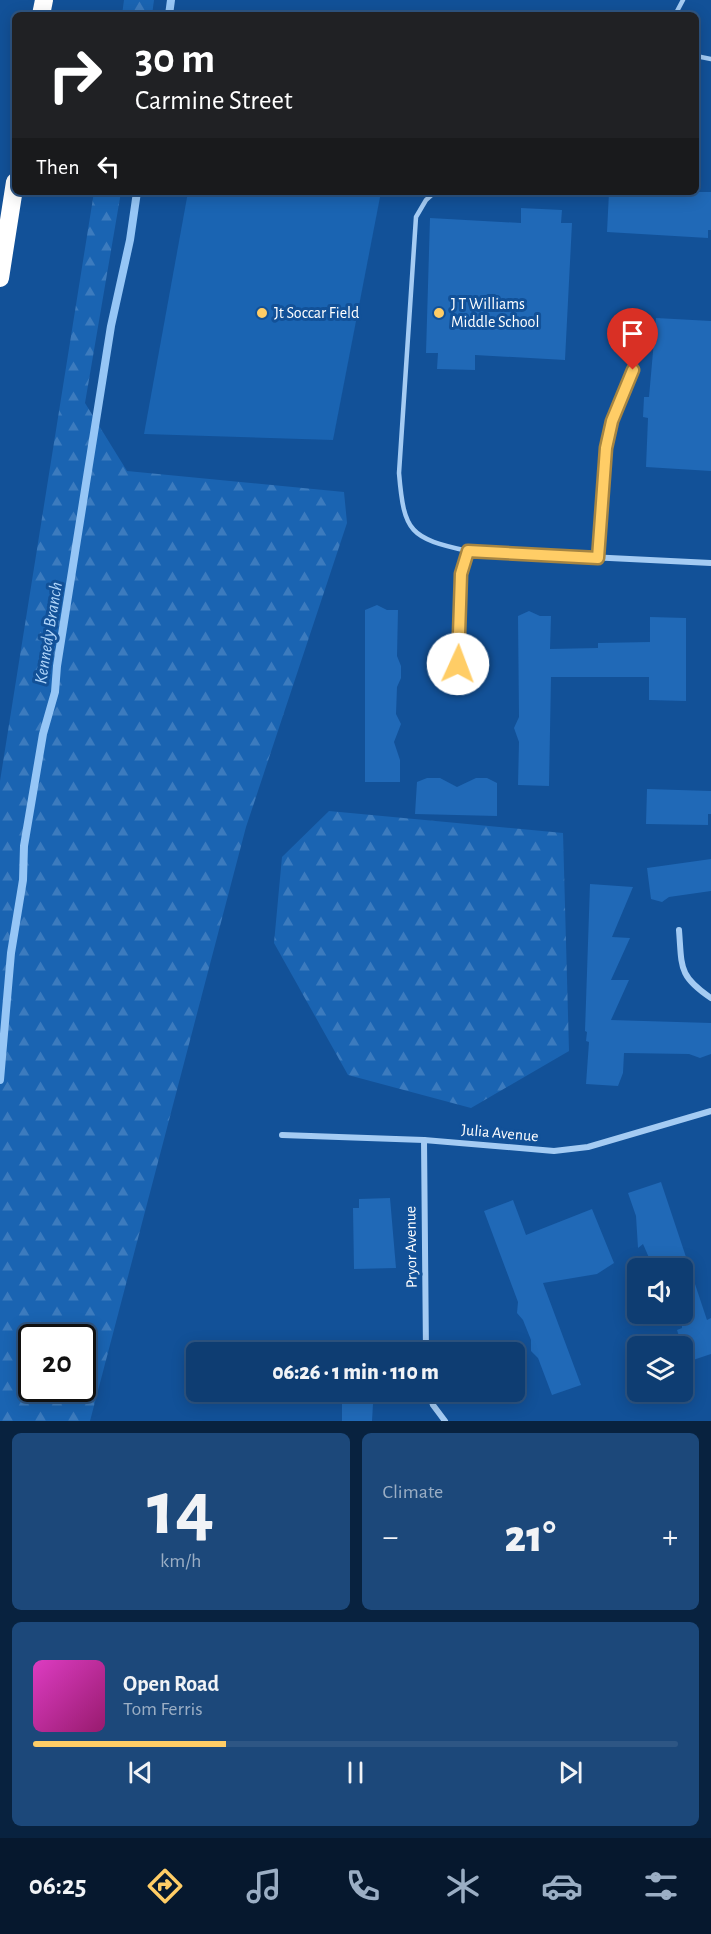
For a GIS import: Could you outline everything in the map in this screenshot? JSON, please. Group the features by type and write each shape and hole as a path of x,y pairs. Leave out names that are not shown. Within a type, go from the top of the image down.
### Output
{"highway":[{"path":"0,278 13,195"}],"street":[{"path":"468,551 711,563"},
{"path":"679,930 682,971 692,986 711,998"},
{"name":"Julia Avenue","path":"282,1135 424,1140 554,1151 588,1147 711,1111"},
{"name":"Pryor Avenue","path":"424,1140 426,1342"},
{"path":"432,1402 445,1421"}],"lane":[{"path":"432,195 416,217 399,473 406,519 419,536 436,544 468,551 461,574 458,664"},
{"path":"598,558 606,448 612,421 633,370"}],"green space":[{"path":"124,0 154,0 152,12 122,12"},
{"path":"94,195 120,195 85,403 127,471 344,492 347,523 246,827 96,1398 96,1324 18,1324 18,1402 95,1402 90,1421 0,1421 0,781"},
{"name":"Jt Soccar Field","path":"187,195 380,195 333,440 144,434"},
{"path":"329,811 563,833 569,1051 471,1108 348,1075 274,943 282,857"}],"building":[{"path":"699,192 711,192 711,230 708,230 708,238 607,232 609,195 699,195"},
{"path":"521,208 562,210 561,223 572,223 565,360 475,355 475,370 437,369 438,353 426,353 430,218 521,223"},
{"path":"656,318 711,321 711,471 646,467 648,418 643,417 644,397 649,397"},
{"path":"377,605 387,610 398,610 397,656 401,666 401,678 397,687 396,714 401,724 394,742 400,760 400,782 365,782 365,610"},
{"path":"529,611 540,616 551,616 550,649 598,648 598,643 650,642 650,617 686,618 686,701 649,700 649,677 551,677 549,786 518,785 519,742 514,728 519,717 518,616"},
{"path":"427,778 440,778 457,787 476,778 487,778 497,783 497,816 415,814 417,782"},
{"path":"647,789 711,791 711,814 708,814 708,825 646,824"},
{"path":"711,859 711,891 669,897 662,902 651,899 647,868"},
{"path":"590,884 633,887 612,937 630,938 611,980 629,980 611,1020 711,1023 711,1054 700,1058 689,1054 624,1053 623,1073 618,1086 586,1084 589,1042 586,1041 587,1032 585,1031"},
{"path":"661,1182 686,1258 649,1258 643,1244 638,1248 636,1216 628,1193"},
{"path":"390,1198 396,1268 354,1269 353,1208 359,1208 359,1199"},
{"path":"513,1200 526,1235 592,1209 614,1263 597,1274 543,1283 581,1385 552,1395 538,1358 531,1351 531,1340 523,1320 517,1313 518,1302 484,1211"},
{"path":"693,1278 707,1320 711,1318 711,1354 693,1360 693,1336 679,1336 677,1330 682,1328 682,1324 693,1324"},
{"path":"342,1402 374,1402 372,1421 342,1421"}],"waterway":[{"name":"Kennedy Branch","path":"169,12 171,0"},
{"name":"Kennedy Branch","path":"0,1080 11,953 23,880 24,846 43,734 55,692 57,666 111,326 130,240 137,195"}],"place":[{"name":"Jt Soccar Field","path":"262,313"},
{"name":"J T Williams Middle School","path":"439,313"}],"route":[{"path":"458,664 461,574 468,551 598,558 606,448 612,421 633,370"}]}
